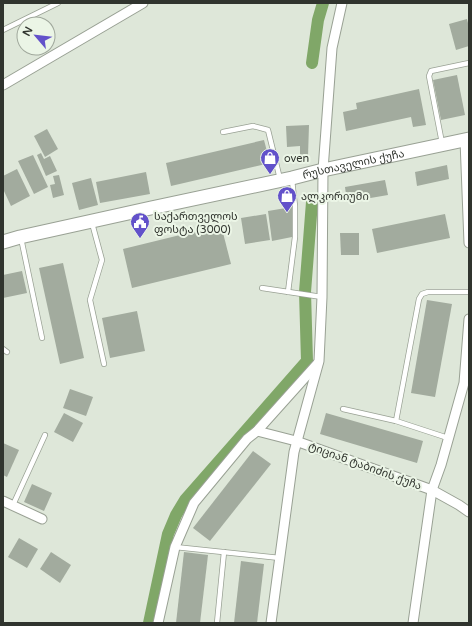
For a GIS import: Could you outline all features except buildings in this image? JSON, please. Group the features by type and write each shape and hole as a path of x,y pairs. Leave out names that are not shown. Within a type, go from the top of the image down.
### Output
{"main road":[{"name":"რუსთაველის ქუჩა","path":"3,242 151,208 286,180 323,170 467,140"}],"street":[{"path":"3,85 143,3"},
{"path":"271,623 296,441 319,361 322,297 323,170 332,48 342,3"},
{"path":"467,140 469,242"},
{"path":"413,623 432,490 441,465 464,383 469,319"},
{"path":"158,623 175,547 194,503 248,439 257,431 319,361"},
{"name":"ტიციან ტაბიძის ქუჩა","path":"257,431 296,441 432,490 469,512"},
{"path":"3,501 42,519"}],"lane":[{"path":"3,30 58,3"},
{"path":"442,145 429,76 431,71 469,63"},
{"path":"223,132 253,126 268,130 295,206 295,237 288,292"},
{"path":"91,222 102,260 90,300 104,364"},
{"path":"20,237 42,338"},
{"path":"262,288 322,297"},
{"path":"396,421 419,300 422,294 428,292 469,292"},
{"path":"343,409 396,421 448,438"},
{"path":"13,505 45,435"},
{"path":"175,547 280,558"},
{"path":"217,623 224,552"}],"waterway":[{"path":"312,63 318,20 323,3"},
{"path":"149,623 168,534 176,515 185,500 307,361 305,292 312,202"}],"place":[{"name":"oven","path":"270,175"},
{"name":"ალკორიუმი","path":"287,213"},
{"name":"საქართველოს ფოსტა (3000)","path":"140,239"}]}
